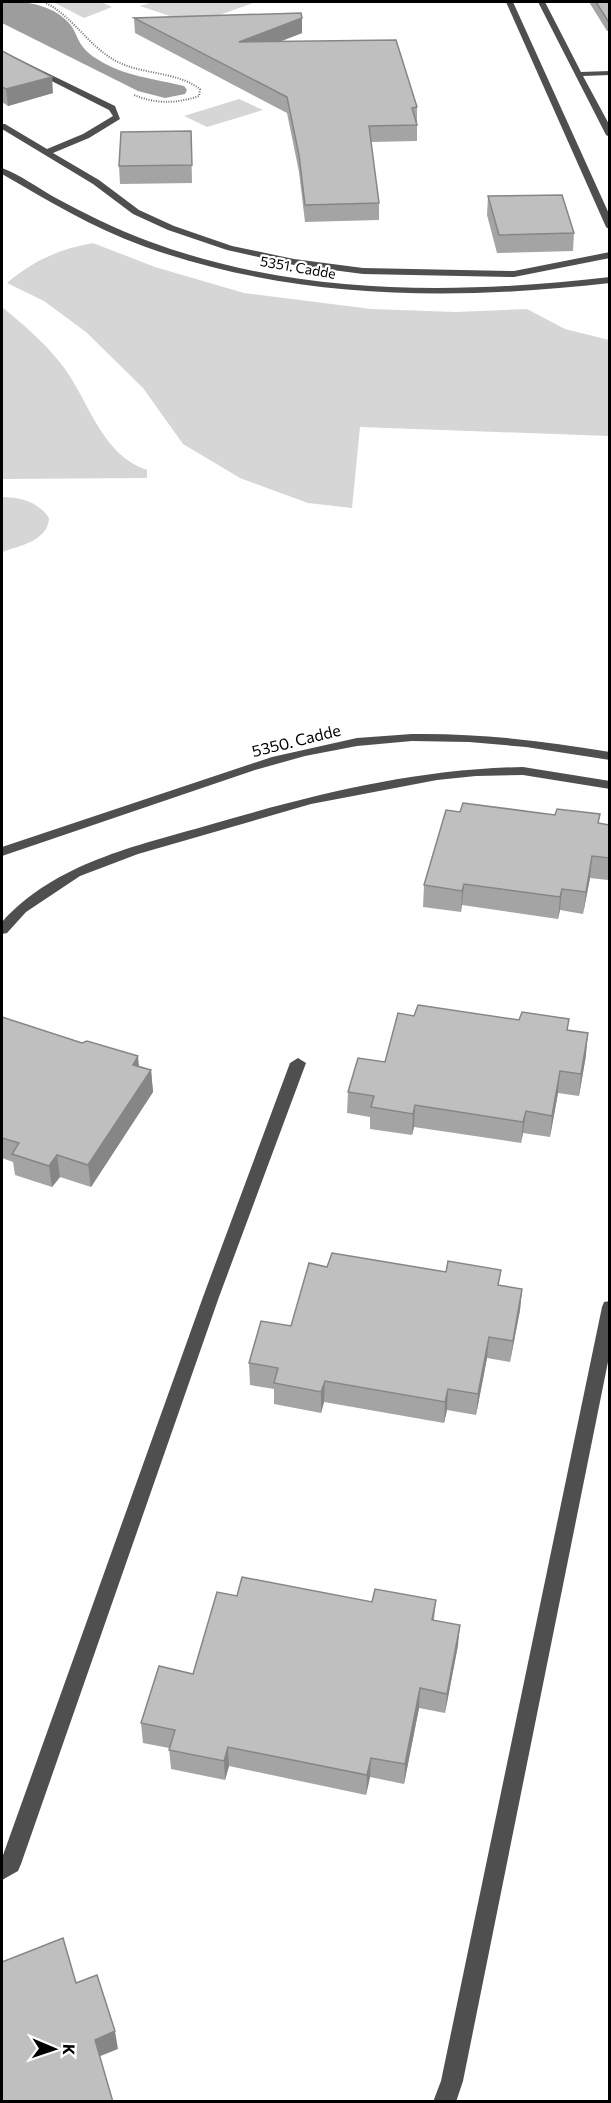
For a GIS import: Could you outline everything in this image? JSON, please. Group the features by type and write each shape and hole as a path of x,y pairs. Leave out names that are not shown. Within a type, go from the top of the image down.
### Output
{"street":[{"path":"509,2 609,227"},
{"path":"541,2 609,135"},
{"path":"2,52 112,108 117,117 86,136 46,153"},
{"path":"581,78 609,73"},
{"path":"581,78 609,80"},
{"path":"2,126 96,182 136,212 171,228 230,248 294,262 363,271 514,274 609,255"},
{"name":"5351. Cadde","path":"2,171 139,242 218,265 308,285 363,291 460,293 551,288 609,280"},
{"name":"5350. Cadde","path":"2,852 239,771 322,747 385,739 458,738 530,742 609,756"},
{"path":"2,930 21,909 75,873 133,851 309,800 437,776 477,772 523,771 609,785"},
{"path":"2,1870 11,1864 211,1297 298,1063"},
{"path":"444,2102 452,2081 609,1307"}],"path":[{"path":"44,2 68,14 106,56 149,73 189,81 200,89 199,96 173,103 153,102 133,95"}],"shaded area":[{"path":"2,2 27,3 52,10 66,20 84,49 107,65 128,73 184,86 187,90 185,94 165,98 138,91 2,23"},
{"path":"53,2 101,2 112,7 84,18"},
{"path":"153,2 256,2 194,24 140,6"},
{"path":"239,99 263,110 207,127 184,116"},
{"path":"93,243 155,267 244,293 371,309 456,312 527,309 565,329 609,340 609,436 360,427 352,508 308,503 240,478 183,444 143,388 86,332 44,301 7,283 47,257"},
{"path":"2,307 34,334 62,365 107,439 131,463 147,470 147,478 2,479"},
{"path":"2,497 15,498 34,504 49,518 44,532 38,537 24,545 2,552"}],"building":[{"path":"596,2 609,2 609,21 608,21"},
{"path":"301,13 302,18 239,42 396,40 417,107 412,108 417,125 369,126 379,203 305,205 299,155 287,97 134,18"},
{"path":"2,51 52,77 6,89 2,87"},
{"path":"191,131 192,165 119,166 121,132"},
{"path":"562,195 574,233 499,235 488,196"},
{"path":"463,803 555,815 557,809 600,814 598,823 609,825 609,858 592,856 586,892 562,889 560,897 464,884 462,891 424,885 446,810 460,812"},
{"path":"418,1005 519,1020 522,1012 569,1019 567,1030 588,1033 581,1074 560,1071 552,1116 526,1111 523,1122 415,1105 413,1114 371,1107 374,1096 348,1092 358,1058 385,1062 398,1013 414,1016"},
{"path":"2,1017 82,1043 87,1041 138,1056 133,1065 151,1070 88,1165 57,1155 49,1166 12,1154 19,1143 2,1138"},
{"path":"332,1253 446,1272 448,1261 501,1270 498,1285 522,1289 513,1341 489,1337 478,1394 448,1389 445,1402 325,1381 321,1392 274,1383 278,1368 249,1363 261,1321 291,1326 309,1263 327,1267"},
{"path":"242,1577 372,1602 375,1589 436,1600 432,1620 460,1625 447,1694 420,1688 405,1764 371,1758 367,1775 228,1747 224,1761 169,1750 175,1730 141,1723 159,1666 193,1674 217,1592 237,1596"},
{"path":"63,1938 76,1983 97,1975 115,2031 95,2040 113,2102 2,2102 2,1962"}]}
